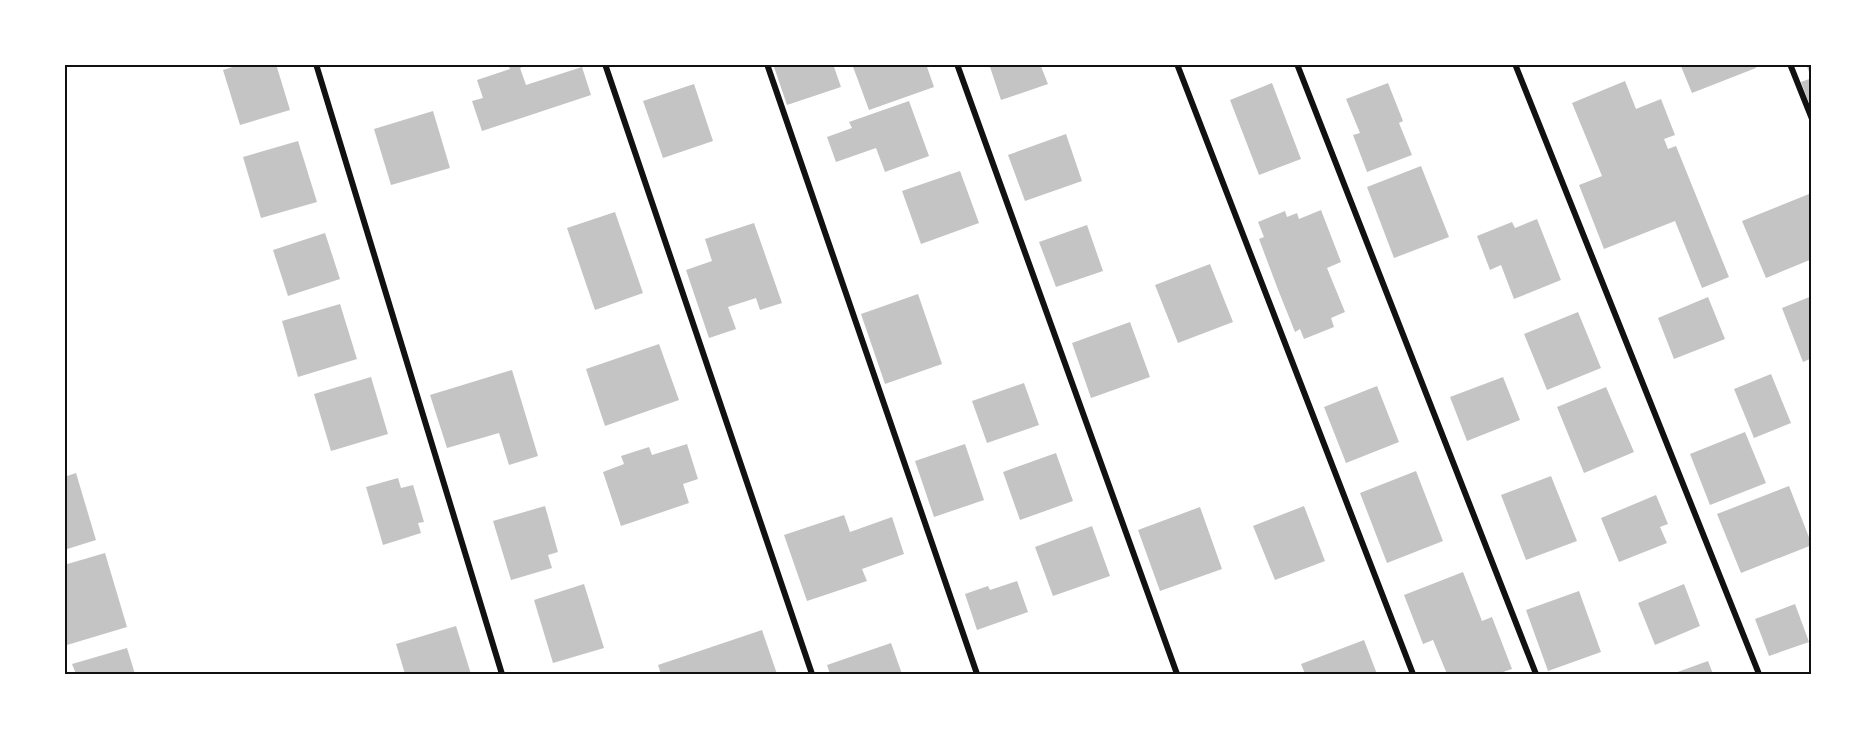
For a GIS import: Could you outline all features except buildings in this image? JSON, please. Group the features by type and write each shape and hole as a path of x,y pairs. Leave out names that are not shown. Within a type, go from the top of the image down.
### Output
{"street":[{"path":"316,64 502,675"},
{"path":"605,64 812,675"},
{"path":"767,64 977,675"},
{"path":"957,64 1176,675"},
{"path":"1177,64 1413,675"},
{"path":"1297,64 1536,675"},
{"path":"1515,64 1759,675"},
{"path":"1790,64 1812,119"}]}
